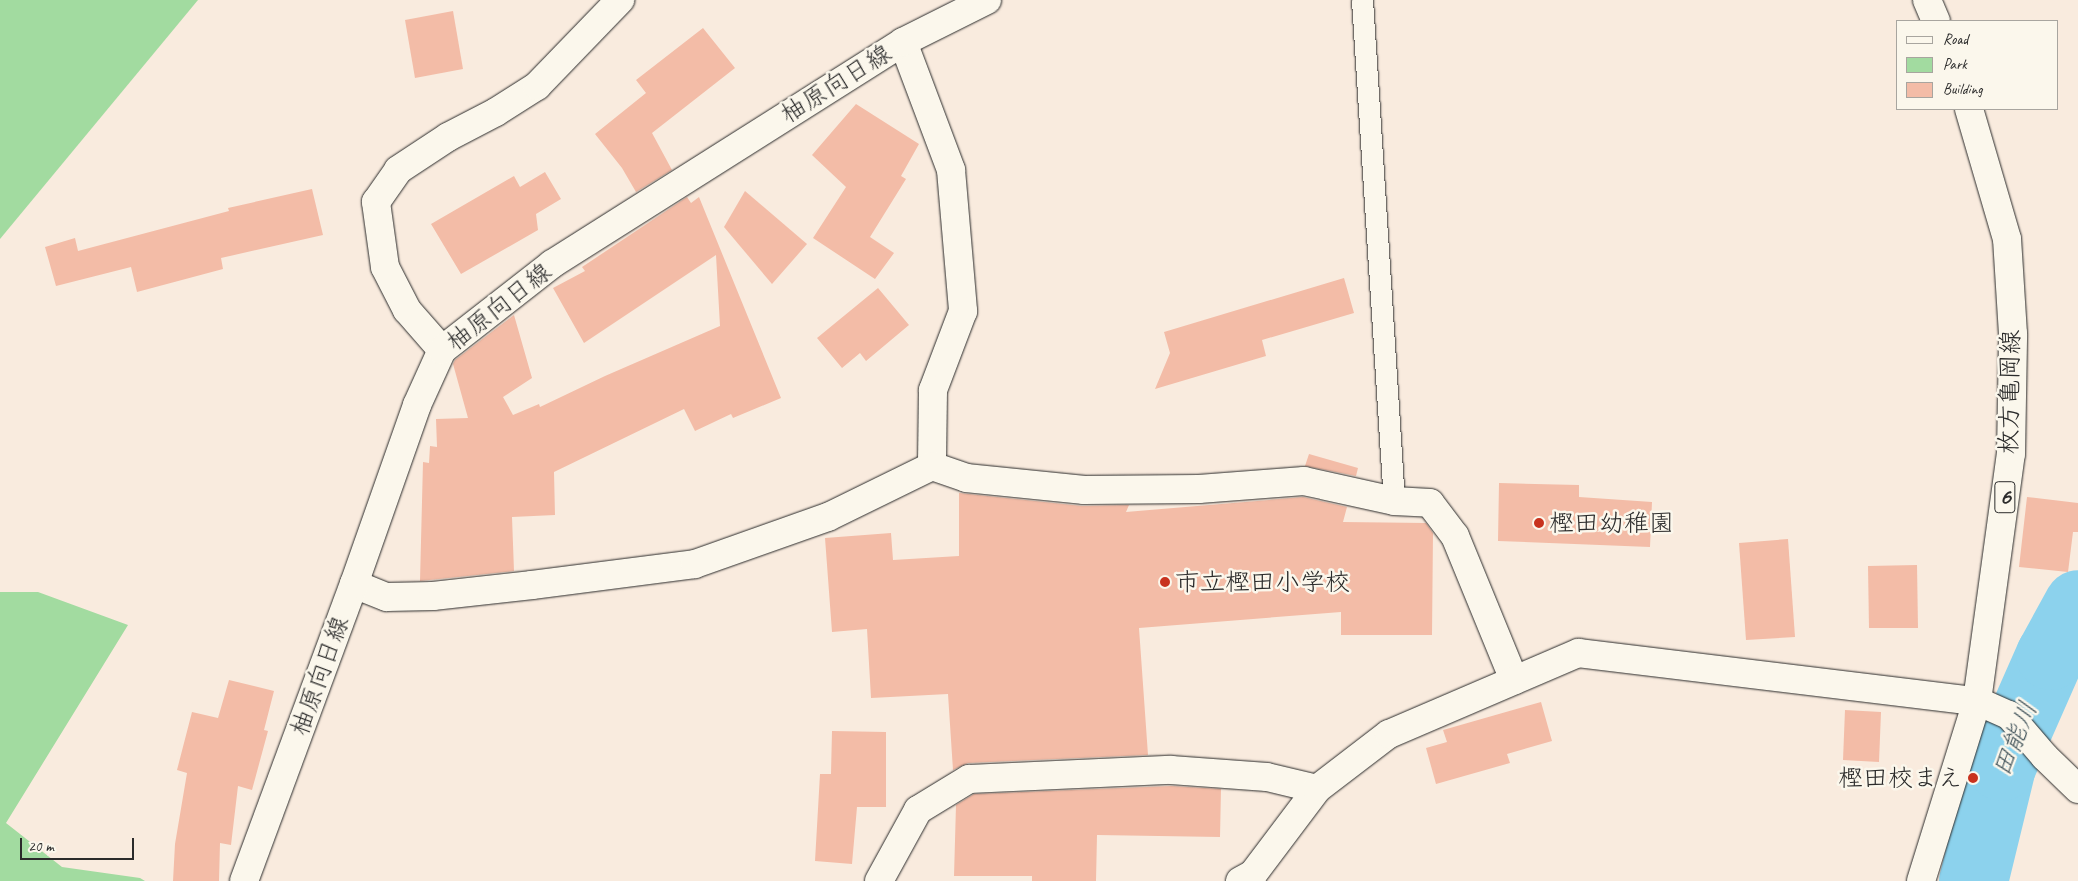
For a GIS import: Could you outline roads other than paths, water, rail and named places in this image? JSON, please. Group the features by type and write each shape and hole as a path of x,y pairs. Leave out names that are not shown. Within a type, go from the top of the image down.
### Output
{"street":[{"path":"442,350 407,310 386,268 376,202 398,170 448,137 496,112 537,86 620,0"},
{"path":"1927,0 1936,20"},
{"name":"柚原向日線","path":"244,881 354,584 417,405 442,350 552,264 903,42 980,1"},
{"path":"903,42 951,170 963,311 933,390 932,466"},
{"name":"枚方亀岡線","path":"1921,881 1977,701 2011,454 2013,334 2007,239 1969,110"},
{"path":"354,584 386,598 433,596 532,586 695,564 828,517 932,466 966,478 1084,490 1198,489 1304,481 1394,501 1430,504 1455,536 1514,680"},
{"path":"1240,881 1253,874 1317,789 1389,734 1578,653 1977,701 2009,716 2045,757 2078,789"},
{"path":"879,881 918,810 969,779 1171,770 1267,777 1317,789"}],"lane":[{"path":"1362,0 1394,501"}],"waterway":[{"name":"田能川","path":"1973,881 2001,766 2050,655 2078,604"}],"place":[{"name":"樫田幼稚園","path":"1539,523"},
{"name":"市立樫田小学校","path":"1165,582"},
{"name":"樫田校まえ","path":"1973,778"}]}
